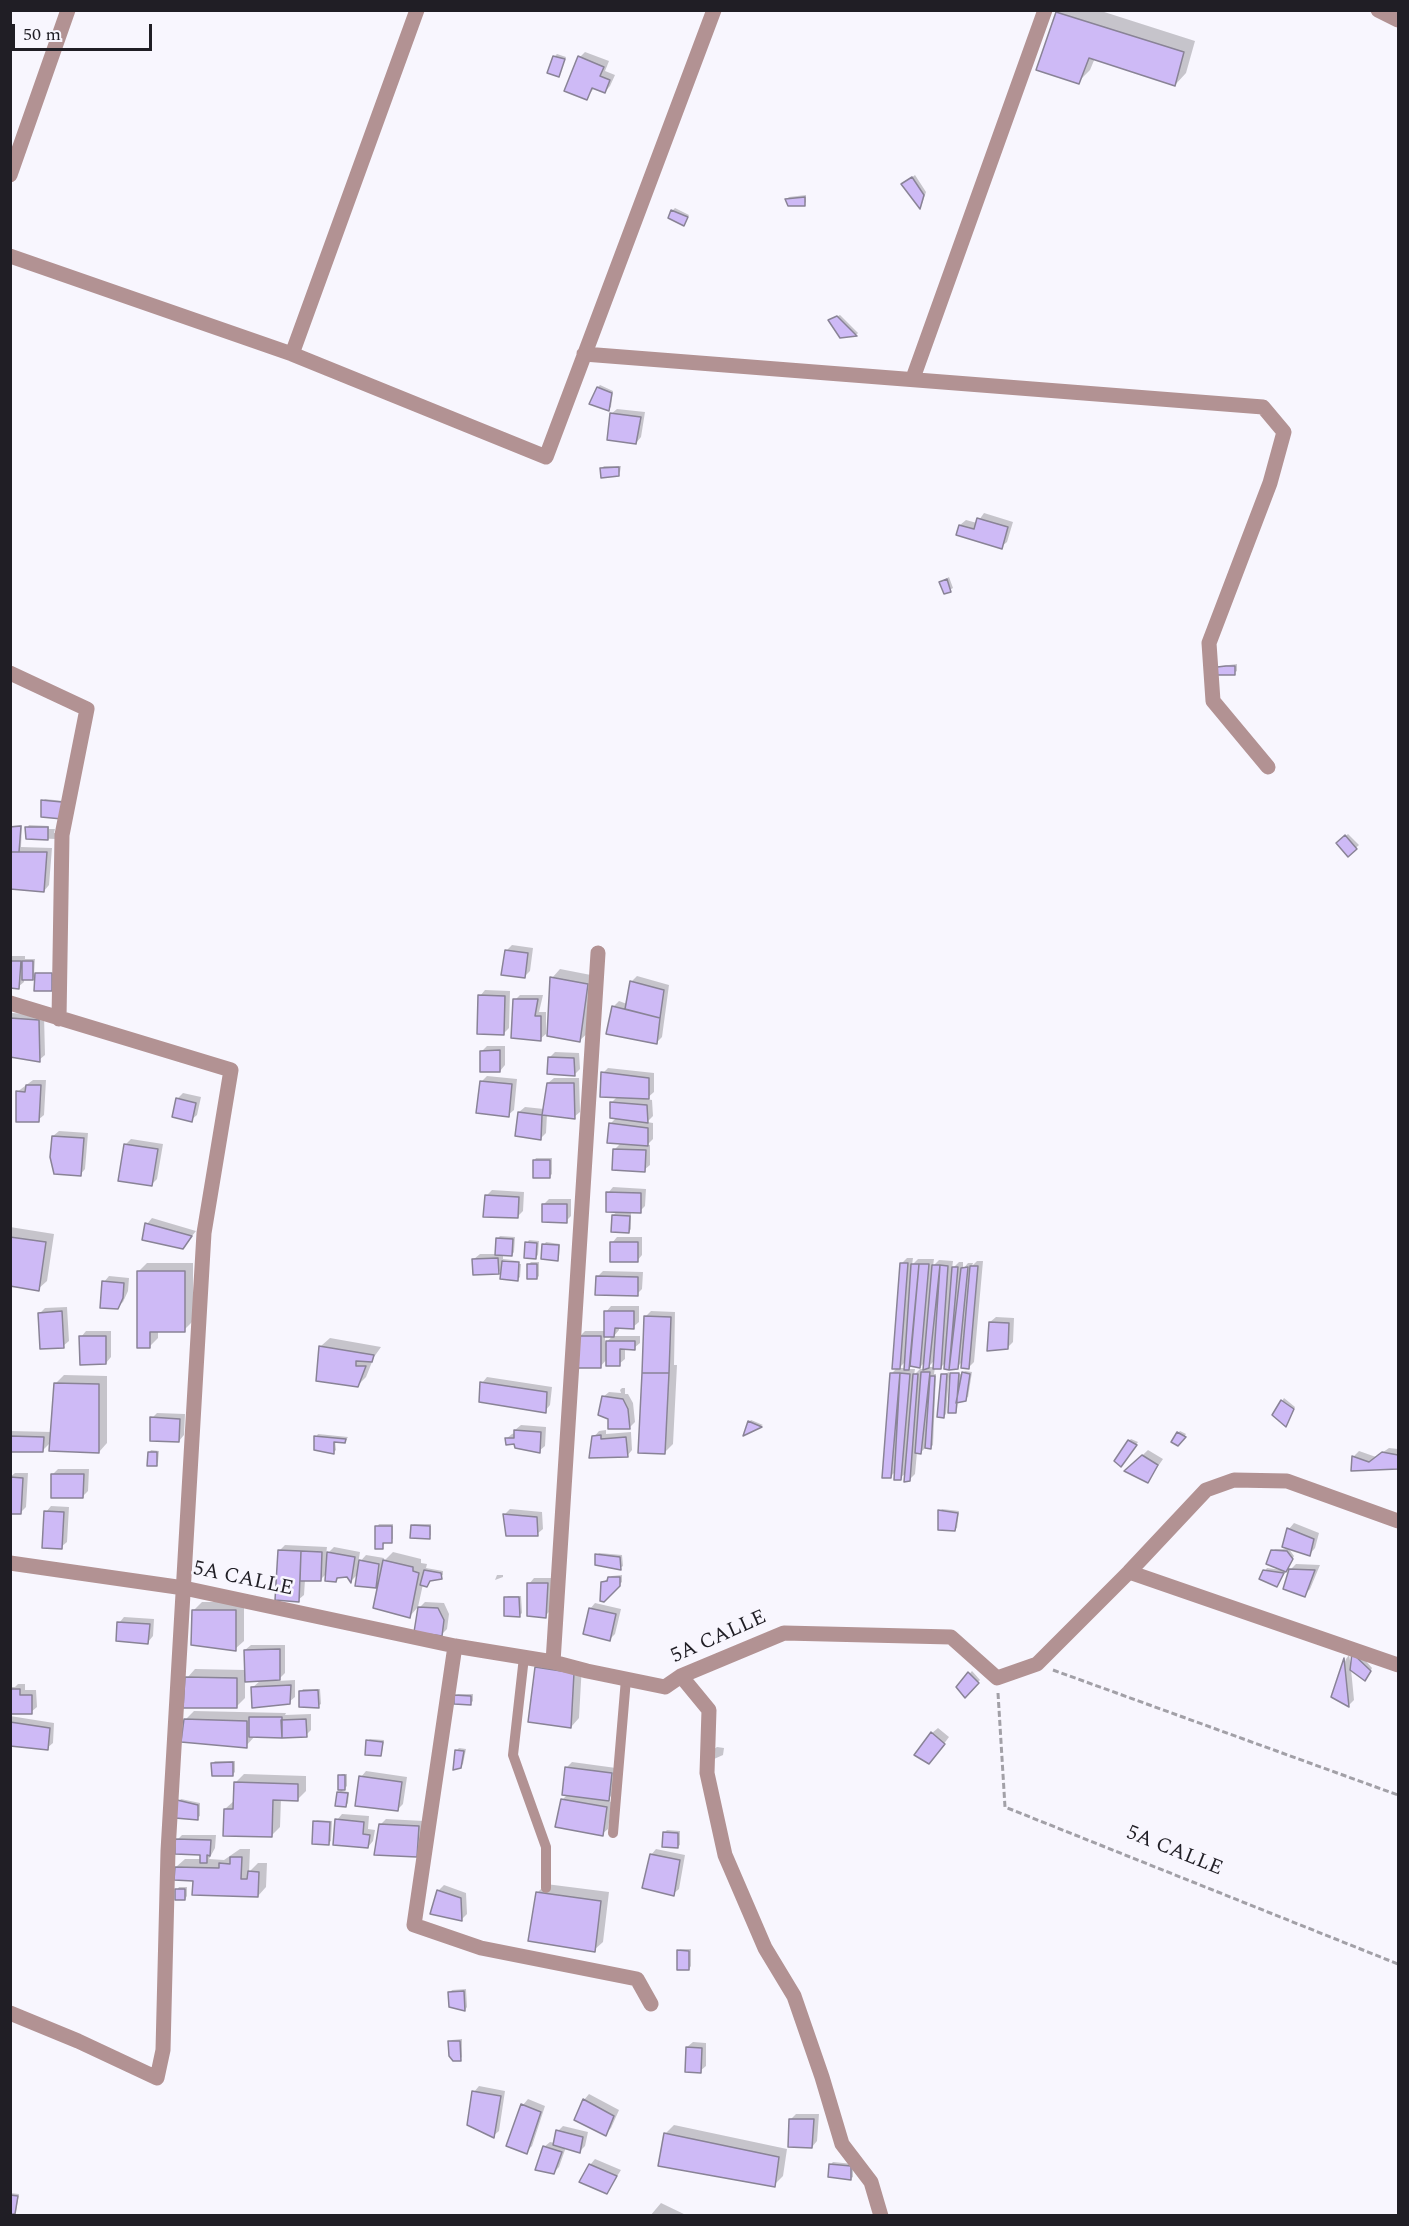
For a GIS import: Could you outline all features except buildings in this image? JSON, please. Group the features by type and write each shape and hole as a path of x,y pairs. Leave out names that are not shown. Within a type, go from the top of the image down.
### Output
{"street":[{"path":"10,176 68,10"},
{"path":"292,354 417,10"},
{"path":"10,256 292,354 546,457 714,10"},
{"path":"913,378 1046,10"},
{"path":"1378,10 1398,20"},
{"path":"584,354 1263,407 1284,432 1270,483 1209,643 1214,701 1268,768"},
{"path":"10,673 87,709 62,834 59,1019"},
{"path":"553,1662 598,953"},
{"path":"10,1003 231,1070 204,1233 168,1851 164,2049 157,2078 78,2041 10,2013"},
{"path":"997,1678 1037,1664 1129,1572 1206,1490 1234,1480 1287,1481 1398,1521"},
{"name":"5A CALLE","path":"10,1563 184,1588 455,1646 553,1662 665,1687 681,1676 784,1633 951,1637 997,1678"},
{"path":"1129,1572 1398,1665"},
{"path":"455,1646 414,1925 481,1948 637,1979 651,2004"},
{"path":"681,1676 709,1710 707,1773 725,1855 765,1948 794,1996 842,2144 871,2182 881,2216"}],"lane":[{"path":"524,1658 513,1755 546,1847 546,1888"},
{"path":"614,1833 626,1679"}],"path":[{"path":"1037,1664 1398,1795"},
{"name":"5A CALLE","path":"997,1678 1005,1807 1398,1964"}]}
